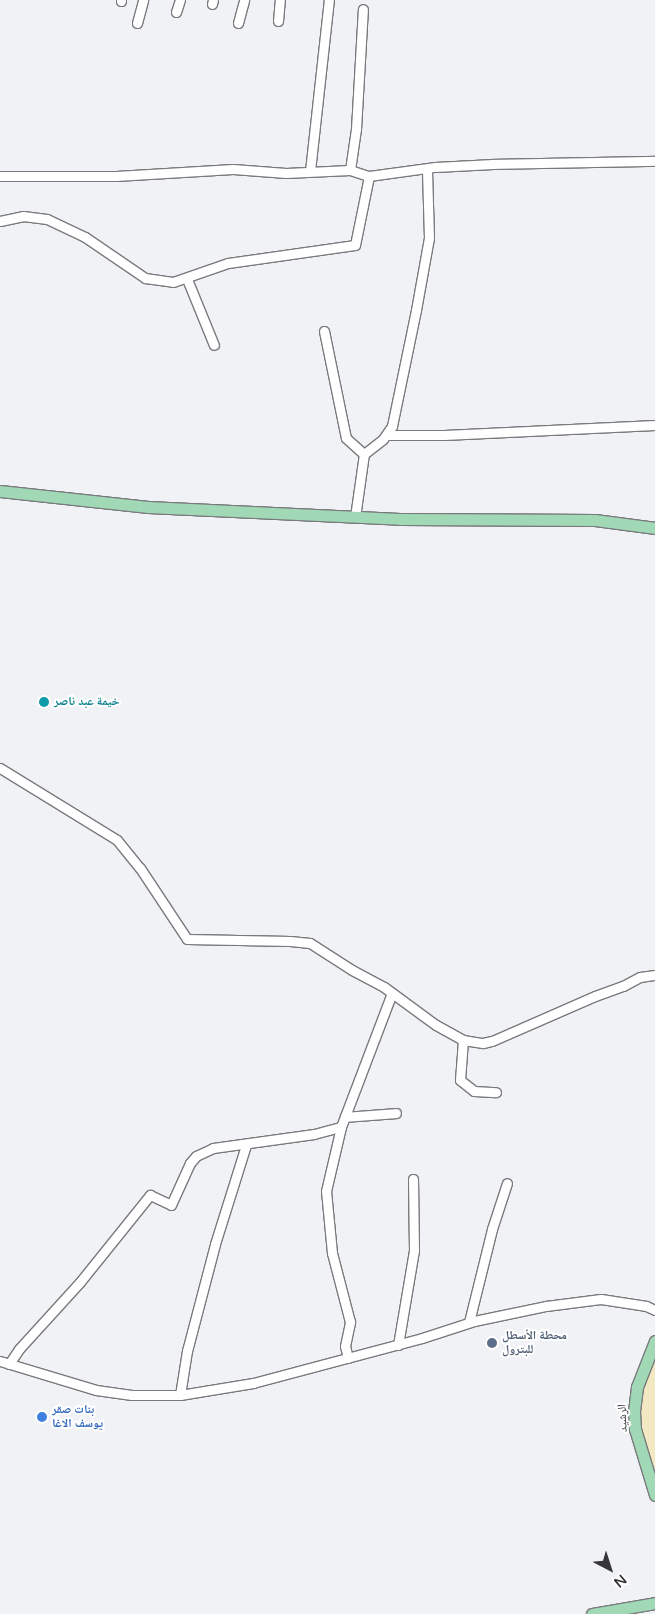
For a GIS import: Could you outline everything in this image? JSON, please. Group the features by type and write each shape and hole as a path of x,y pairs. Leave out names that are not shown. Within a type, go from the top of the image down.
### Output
{"main road":[{"path":"0,491 148,507 356,517 595,520 655,528"},
{"name":"الرشيد","path":"655,1340 637,1387 634,1411 635,1428 655,1495"},
{"path":"592,1614 655,1603"}],"street":[{"path":"137,23 143,0"},
{"path":"176,12 180,0"},
{"path":"238,23 244,0"},
{"path":"278,21 280,0"},
{"path":"310,171 329,0"},
{"path":"350,170 356,129 364,9"},
{"path":"0,176 116,176 233,169 286,173 350,170 369,176 493,164 655,161"},
{"path":"356,517 364,454 387,435 392,426 398,399 429,238 427,169"},
{"path":"0,221 23,216 47,219 85,237 145,278 173,282 187,279 228,263 354,245 369,176"},
{"path":"187,279 214,345"},
{"path":"324,332 346,438 364,454"},
{"path":"387,435 444,435 655,425"},
{"path":"0,768 117,840 140,868 187,939 290,941 310,944 392,993 436,1025 463,1040 483,1043 492,1041 594,996 623,986 640,977 655,975"},
{"path":"348,1358 346,1346 350,1322 330,1239 326,1191 341,1126 392,993"},
{"path":"463,1040 460,1080 474,1091 496,1092"},
{"path":"345,1117 396,1113"},
{"path":"9,1364 19,1349 80,1282 150,1195 171,1205 190,1163 196,1156 213,1148 246,1145 314,1134 341,1126"},
{"path":"180,1395 187,1351 215,1244 246,1145"},
{"path":"398,1344 414,1250 413,1179"},
{"path":"470,1322 492,1229 507,1184"},
{"path":"0,1361 96,1390 132,1395 180,1395 244,1385 348,1358 470,1322 546,1306 592,1299 626,1302 655,1310"}],"sand":[{"path":"655,1351 655,1478 638,1422 641,1389"}],"place":[{"name":"خيمة عبد ناصر","path":"44,702"},
{"name":"محطة الأسطل للبترول","path":"492,1343"},
{"name":"بنات صقر يوسف الاغا","path":"42,1417"}]}
